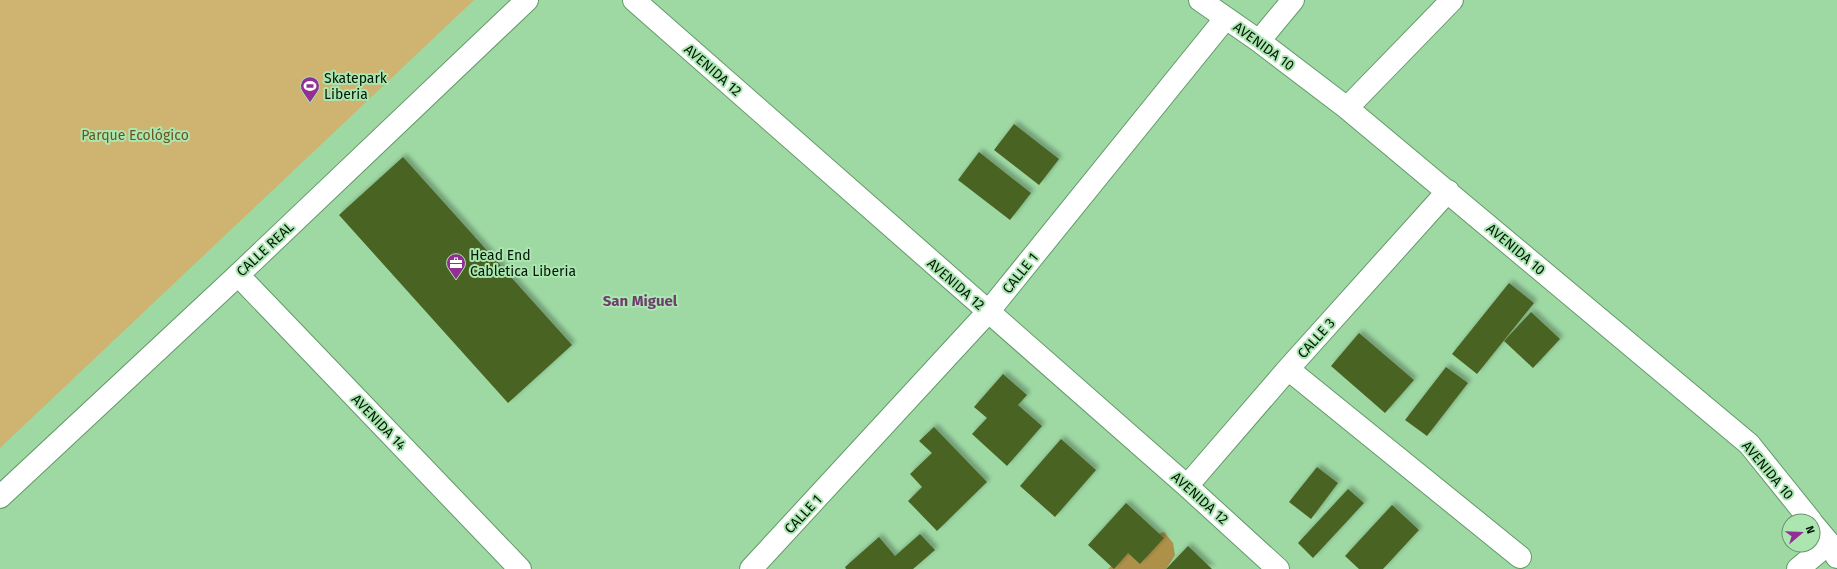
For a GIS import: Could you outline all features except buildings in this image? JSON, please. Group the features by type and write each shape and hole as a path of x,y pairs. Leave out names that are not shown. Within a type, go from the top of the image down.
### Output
{"street":[{"name":"CALLE REAL","path":"0,497 527,0"},
{"name":"AVENIDA 12","path":"634,0 1187,486 1278,569"},
{"name":"AVENIDA 10","path":"1200,0 1259,41 1347,108 1749,444 1805,513"},
{"path":"1259,41 1293,0"},
{"path":"1347,108 1452,0"},
{"name":"CALLE 1","path":"752,569 988,312 1226,19"},
{"name":"CALLE 3","path":"1187,486 1288,369 1448,191"},
{"name":"AVENIDA 14","path":"238,274 520,569"},
{"path":"1288,369 1520,557"},
{"path":"1798,569 1833,550 1821,534"}],"green space":[{"name":"Parque Ecológico","path":"0,0 474,0 0,448"}],"shaded area":[{"path":"1164,532 1173,543 1175,555 1166,569 1108,569 1140,540"}],"place":[{"name":"Skatepark Liberia","path":"310,103"},
{"name":"Head End Cabletica Liberia","path":"456,280"}],"district":[{"name":"San Miguel","path":"640,301"}]}
